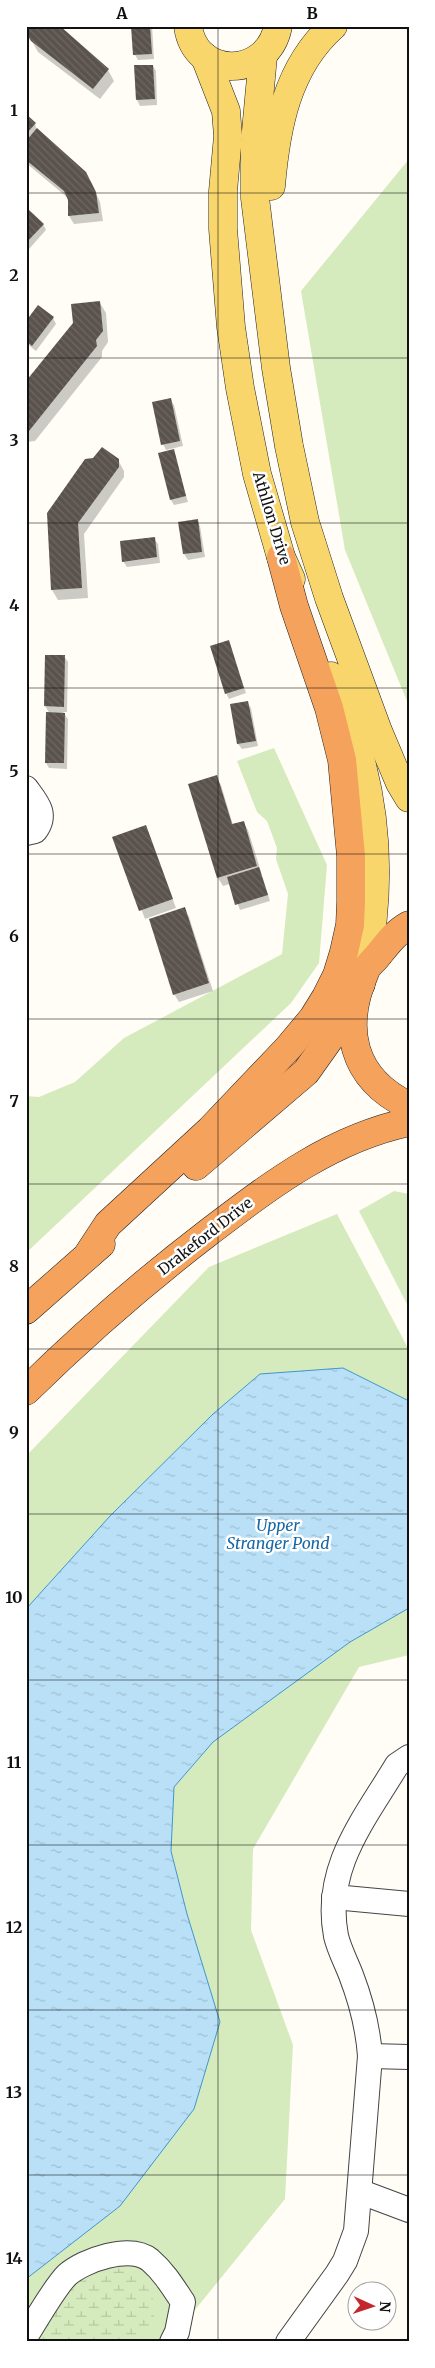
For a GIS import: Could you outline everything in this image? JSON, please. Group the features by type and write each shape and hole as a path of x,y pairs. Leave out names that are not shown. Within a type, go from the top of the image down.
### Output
{"highway":[{"path":"87,1256 108,1224 210,1130 288,1048 313,1018 326,997 337,975 344,952 351,909 351,856 347,794 342,760 329,708 294,606 281,557"},
{"path":"26,1310 87,1256 306,1072 333,1034 363,977 390,940 409,925"},
{"path":"363,977 354,1007 352,1024 354,1045 368,1076 378,1088 409,1106"},
{"name":"Drakeford Drive","path":"26,1391 169,1263 278,1180 312,1159 384,1127 409,1122"}],"main road":[{"name":"Athllon Drive","path":"188,26 191,40 205,57 226,111 228,136 223,191 225,265 240,388 258,474 281,557 303,602 356,746 371,812 376,883 372,938 363,977"},
{"path":"262,225 279,121 289,91 303,62 333,26"},
{"name":"Athllon Drive","path":"205,57 223,66 234,67 244,65 277,36"},
{"name":"Athllon Drive","path":"277,36 255,142 264,262 276,368 306,522 329,598 396,774 409,798"}],"street":[{"path":"26,788 41,809 42,823 36,831 26,833"},
{"path":"288,2342 345,2260 356,2231 361,2192 370,2056 369,2038 360,2001 336,1936 334,1897 336,1880 346,1849 397,1765 409,1757"},
{"path":"334,1897 409,1904"},
{"path":"370,2056 409,2057"},
{"path":"361,2192 409,2210"},
{"path":"26,2336 66,2276 98,2257 134,2254 148,2259 168,2279 183,2302 177,2332 172,2342"}],"green space":[{"path":"409,159 409,706 345,550 301,291"},
{"path":"274,748 327,865 319,963 291,1003 26,1253 26,1096 39,1097 75,1082 124,1038 282,954 288,894 276,859 277,848 267,821 257,812 237,761"},
{"path":"394,1191 409,1194 409,1308 359,1211"},
{"path":"337,1214 409,1350 409,1655 359,1667 253,1849 251,1930 293,2045 285,2199 177,2332 188,2342 26,2342 26,1456 209,1267"},
{"path":"134,2268 152,2296 155,2311 154,2319 146,2335 138,2342 33,2342 68,2284 109,2269"}],"water":[{"name":"Upper Stranger Pond","path":"343,1368 409,1401 409,1608 350,1642 213,1742 174,1787 171,1851 187,1914 220,2022 194,2109 120,2206 26,2279 26,1609 110,1516 213,1414 260,1374"}],"building":[{"path":"26,26 60,26 109,69 93,89 31,41 26,33"},
{"path":"131,26 150,26 152,54 133,55"},
{"path":"134,65 153,65 155,99 136,100"},
{"path":"26,114 36,123 26,134"},
{"path":"37,128 86,172 96,192 99,213 68,216 68,200 64,191 26,160 26,141"},
{"path":"29,210 44,224 26,243 26,213"},
{"path":"100,301 103,331 96,340 97,346 29,431 26,431 26,381 73,323 71,304"},
{"path":"38,305 54,317 32,346 26,341 26,321"},
{"path":"171,398 180,441 161,445 152,402"},
{"path":"102,447 119,459 119,467 78,523 82,588 51,590 47,513 85,459 93,458"},
{"path":"174,449 186,496 170,500 158,453"},
{"path":"198,519 202,552 183,554 178,522"},
{"path":"155,537 157,557 122,562 120,541"},
{"path":"229,640 244,688 225,694 210,646"},
{"path":"45,655 65,655 64,707 44,706"},
{"path":"248,701 256,741 237,744 230,704"},
{"path":"46,712 65,713 64,763 45,763"},
{"path":"217,775 232,824 244,821 257,866 217,878 188,784"},
{"path":"146,825 173,899 139,911 112,837"},
{"path":"259,867 268,895 235,905 227,877"},
{"path":"185,907 209,983 173,995 149,919"}]}
